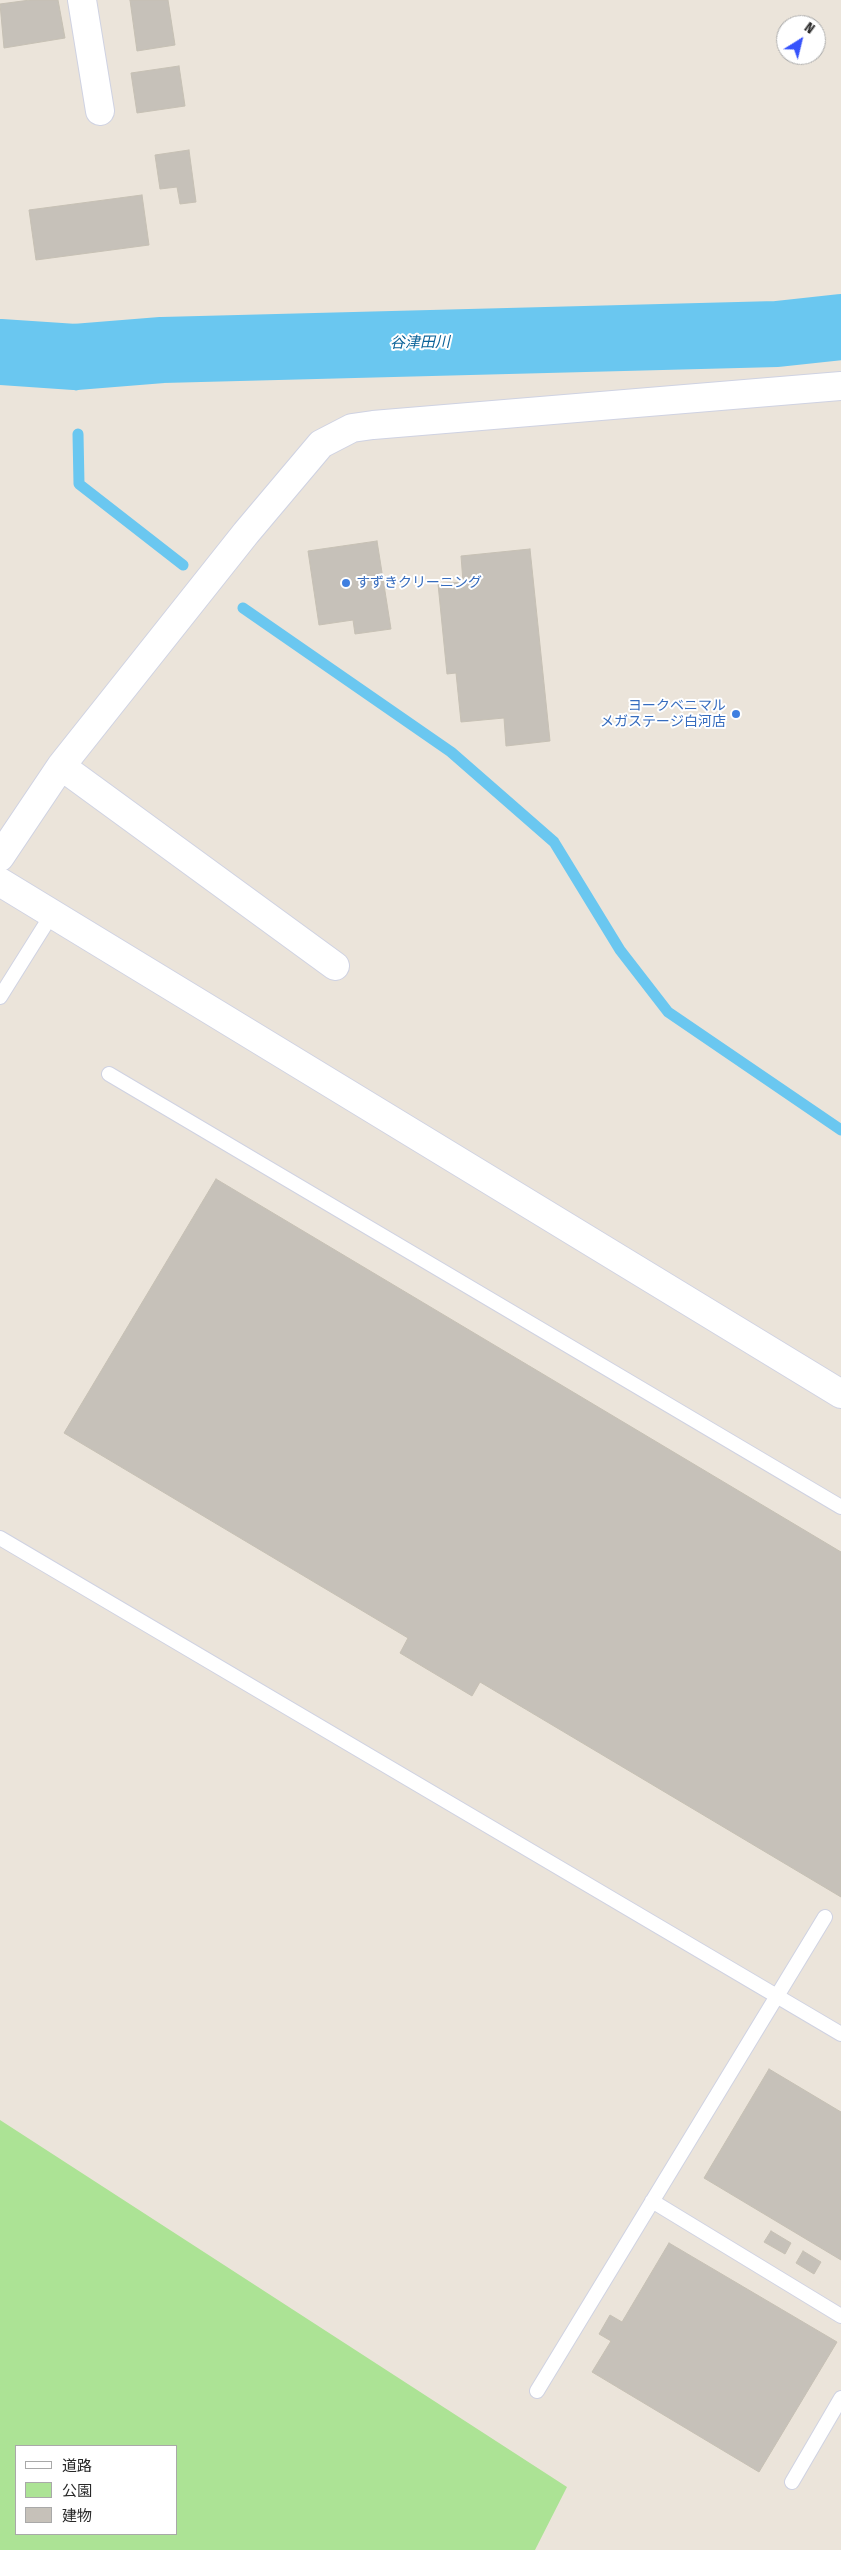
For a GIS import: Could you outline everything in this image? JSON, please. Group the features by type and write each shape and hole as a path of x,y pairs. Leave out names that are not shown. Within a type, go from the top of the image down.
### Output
{"street":[{"path":"82,0 100,111"},
{"path":"0,857 61,766 246,533 321,444 352,428 841,386"},
{"path":"61,766 335,966"},
{"path":"0,882 841,1394"}],"lane":[{"path":"0,997 52,914"},
{"path":"109,1074 841,1508"},
{"path":"0,1538 841,2034"},
{"path":"537,2391 825,1917"},
{"path":"652,2201 841,2316"},
{"path":"792,2482 841,2398"}],"green space":[{"path":"0,2120 567,2487 535,2550 0,2550"}],"building":[{"path":"30,0 58,0 65,38 4,48 0,4"},
{"path":"130,0 168,0 175,45 137,51"},
{"path":"179,66 185,106 137,113 131,73"},
{"path":"189,150 196,202 180,204 177,187 160,189 155,155"},
{"path":"142,195 149,245 36,260 29,210"},
{"path":"377,541 391,629 355,634 353,620 319,625 308,551"},
{"path":"530,549 550,741 506,746 504,718 461,722 456,673 447,674 438,584 463,582 461,556"},
{"path":"216,1179 841,1552 841,1897 480,1682 472,1696 400,1653 408,1638 64,1433"},
{"path":"769,2069 841,2112 841,2260 704,2178"},
{"path":"771,2231 791,2243 785,2254 764,2242"},
{"path":"669,2243 837,2342 759,2472 592,2372 611,2341 599,2334 610,2315 622,2322"},
{"path":"803,2251 821,2262 814,2274 796,2263"}],"waterway":[{"name":"谷津田川","path":"0,352 75,357 162,350 777,334 841,327"},
{"path":"75,357 76,385"},
{"path":"78,434 79,484 183,565"},
{"path":"243,608 451,752 554,842 620,950 668,1012 841,1130"}],"place":[{"name":"すずきクリーニング","path":"346,583"},
{"name":"ヨークベニマル メガステージ白河店","path":"736,714"}]}
